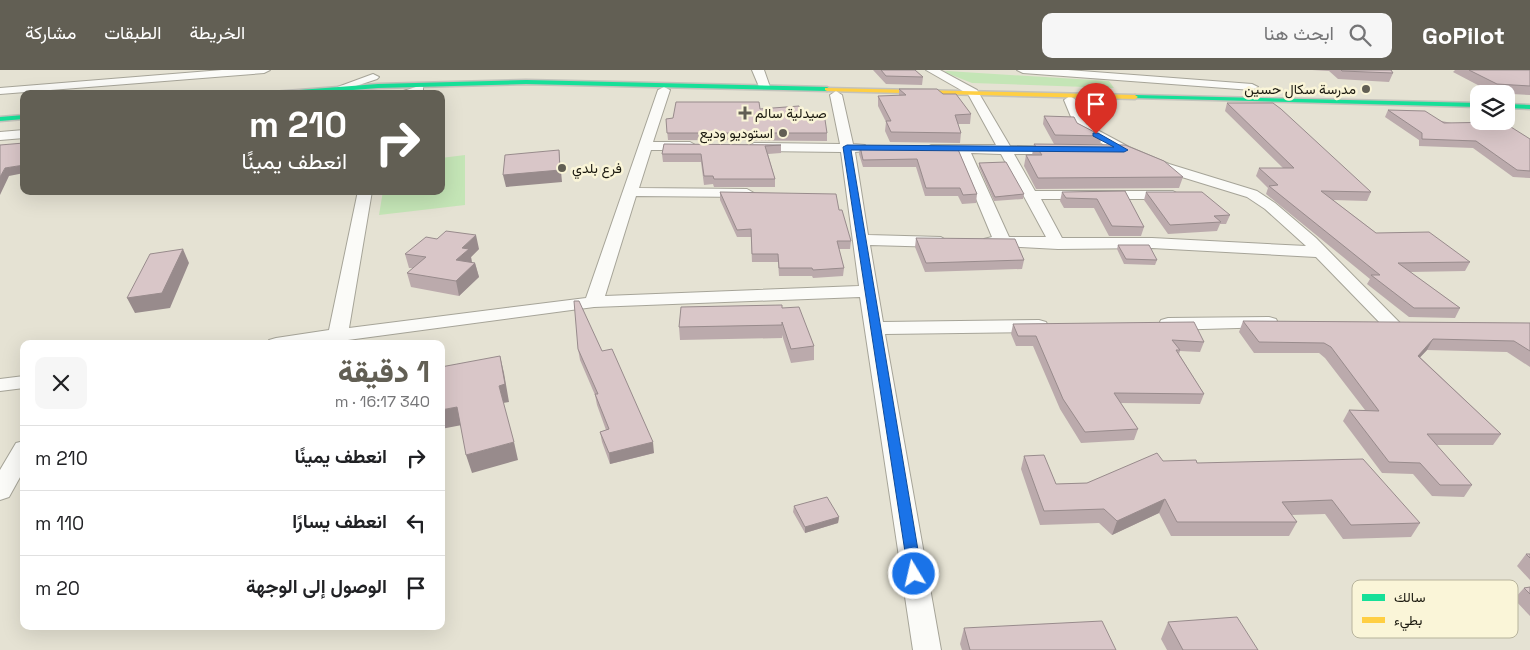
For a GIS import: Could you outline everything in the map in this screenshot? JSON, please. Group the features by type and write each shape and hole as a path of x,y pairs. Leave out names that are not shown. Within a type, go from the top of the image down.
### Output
{"main road":[{"path":"403,89 526,82 932,91 1070,100 1257,99 1470,105"},
{"path":"365,90 378,84 419,90 516,87 836,95 974,95 1470,111"},
{"path":"318,90 341,88"},
{"path":"1515,106 1530,107"},
{"path":"1515,112 1530,112"},
{"path":"0,119 20,124"},
{"path":"0,127 20,124"}],"street":[{"path":"57,90 264,70"},
{"path":"758,70 764,87"},
{"path":"923,70 932,91"},
{"path":"932,70 974,95 1058,244"},
{"path":"1022,70 1124,73 1252,87"},
{"path":"1242,70 1257,99"},
{"path":"1124,73 1130,99"},
{"path":"57,90 74,75"},
{"path":"341,88 378,84 380,81 403,89 419,90"},
{"path":"594,302 664,90"},
{"path":"0,91 20,91"},
{"path":"836,95 847,147 845,195 861,240 927,650"},
{"path":"1070,100 1081,126 1124,150 1164,167 1252,194 1270,206 1392,323"},
{"path":"0,136 20,125"},
{"path":"646,146 703,146"},
{"path":"742,146 876,148"},
{"path":"914,148 1074,150"},
{"path":"962,149 1003,243"},
{"path":"1094,150 1124,150"},
{"path":"630,192 757,194"},
{"path":"1204,194 1252,194"},
{"path":"338,334 363,195"},
{"path":"1031,195 1185,195"},
{"path":"861,240 955,242"},
{"path":"974,242 1058,244 1152,243 1320,252"},
{"path":"301,340 594,302 868,291"},
{"path":"1151,325 1289,323"},
{"path":"1364,323 1411,323"},
{"path":"874,328 1062,326"},
{"path":"0,385 20,382"},
{"path":"0,491 20,456"}],"green space":[{"path":"944,72 1109,81 1114,88 972,83"},
{"path":"465,155 465,205 379,215 382,195 445,195 445,158"}],"building":[{"path":"881,70 915,70 923,77 886,76"},
{"path":"1391,70 1393,73 1342,71"},
{"path":"1469,70 1530,70 1530,86 1497,84"},
{"path":"899,89 937,89 943,94 956,94 971,114 955,115 961,133 891,132 886,121 891,121 878,96 906,95"},
{"path":"676,102 759,102 760,109 799,106 803,113 824,113 827,133 667,133 666,119 673,118"},
{"path":"1227,103 1273,103 1281,109 1371,192 1321,191 1376,233 1429,232 1470,262 1398,263 1460,308 1414,308 1371,275 1380,275 1269,186 1278,185 1259,168 1294,168"},
{"path":"1388,110 1425,111 1444,123 1470,123 1470,130 1515,130 1530,139 1530,171 1517,170 1476,141 1422,139 1422,133"},
{"path":"1044,116 1074,117 1077,123 1102,136 1055,135"},
{"path":"20,143 20,166 5,168 0,177 0,145"},
{"path":"664,144 781,145 765,146 775,179 714,179 713,176 704,176 701,154 662,154"},
{"path":"1034,144 1125,145 1164,161 1183,177 1038,178 1026,155 1042,155"},
{"path":"860,146 957,147 977,194 963,195 960,188 926,188 917,159 863,160"},
{"path":"559,150 560,170 503,175 505,155"},
{"path":"1006,162 1024,194 995,197 979,163"},
{"path":"1125,191 1144,227 1112,226 1097,199 1066,198 1062,192"},
{"path":"720,192 836,194 839,210 842,210 851,241 837,241 844,268 813,270 812,268 779,268 778,254 752,254 751,229 737,230"},
{"path":"1146,192 1202,192 1230,215 1214,216 1221,222 1170,225"},
{"path":"446,231 476,235 462,248 469,249 456,260 475,263 456,281 407,273 426,257 405,254 426,237 437,239"},
{"path":"916,238 1015,239 1024,260 926,263"},
{"path":"1118,245 1149,245 1157,260 1126,259"},
{"path":"183,249 162,293 127,298 150,254"},
{"path":"574,301 579,301 602,351 612,349 653,442 609,453 600,432 609,429 595,394 598,394 578,349"},
{"path":"782,305 782,308 799,307 814,346 791,349 782,322 782,325 679,327 681,307"},
{"path":"1243,321 1530,323 1530,351 1514,341 1433,339 1418,356 1501,434 1427,434 1472,485 1440,485 1420,463 1389,462 1349,410 1379,411 1331,347 1324,343 1259,342"},
{"path":"1194,322 1204,342 1172,340 1180,350 1176,350 1204,394 1114,393 1138,429 1085,432 1063,399 1036,336 1018,336 1013,324"},
{"path":"500,356 505,384 499,386 514,442 466,455 457,407 445,409 445,366"},
{"path":"1157,453 1163,461 1196,460 1197,463 1363,459 1420,523 1351,525 1332,500 1282,502 1297,522 1177,522 1165,499 1117,521 1104,509 1044,511 1024,456 1044,455 1056,484 1087,483"},
{"path":"827,497 839,517 805,527 794,506"},
{"path":"1530,587 1530,594 1524,588"},
{"path":"1237,617 1258,650 1183,650 1168,622"},
{"path":"1102,621 1116,650 970,650 964,628"}],"traffic: fast":[{"path":"326,90 378,86 526,82 827,89"},
{"path":"1135,97 1470,105"},
{"path":"1515,106 1530,107"},
{"path":"0,119 20,117"}],"traffic: slow":[{"path":"827,89 1135,97"}],"place":[{"name":"مدرسة سكال حسين","path":"1366,89"},
{"name":"صيدلية سالم","path":"745,113"},
{"name":"استوديو وديع","path":"783,133"},
{"name":"فرع بلدي","path":"562,168"}],"route":[{"path":"914,574 847,147 1124,150 1096,134"}]}
